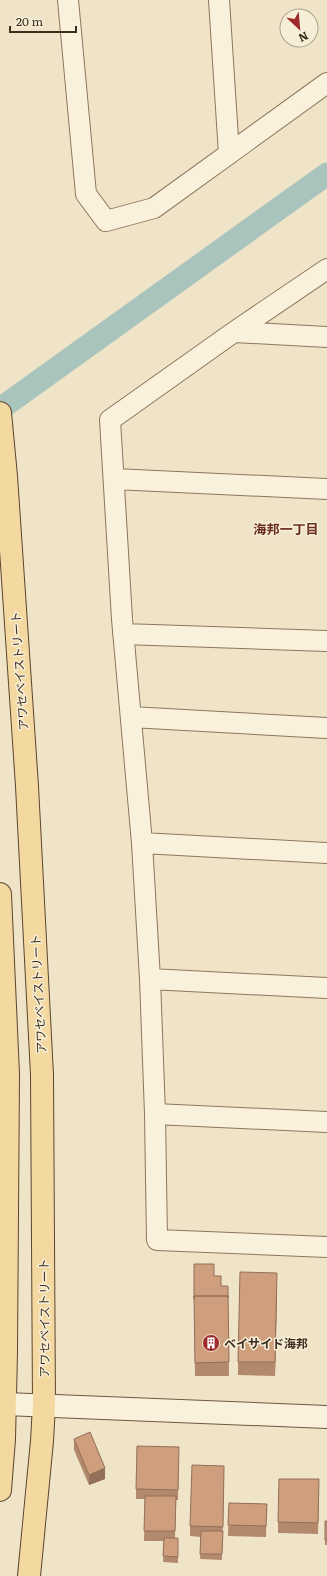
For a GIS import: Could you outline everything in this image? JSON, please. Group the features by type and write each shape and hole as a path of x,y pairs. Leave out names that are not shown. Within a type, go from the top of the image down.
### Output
{"main road":[{"name":"アワセベイストリート","path":"0,413 6,476 27,786 42,1075 44,1405 29,1576"},
{"path":"0,894 8,1074 5,1404 0,1490"}],"street":[{"path":"68,0 86,194 106,221 154,208 327,83"},
{"path":"219,0 229,154"},
{"path":"327,269 234,332 110,420 123,634 142,843 150,980 156,1114 157,1240 327,1247"},
{"path":"234,332 327,337"},
{"path":"114,479 327,489"},
{"path":"123,634 327,642"},
{"path":"131,718 327,728"},
{"path":"142,843 327,853"},
{"path":"150,980 327,988"},
{"path":"156,1114 327,1122"},
{"path":"5,1404 327,1417"}],"building":[{"path":"194,1264 214,1264 214,1276 221,1276 221,1286 228,1286 228,1296 194,1296"},
{"path":"240,1272 277,1273 275,1362 238,1362"},
{"name":"ベイサイド海邦","path":"194,1296 228,1296 229,1362 195,1363"},
{"path":"90,1432 105,1468 89,1475 74,1439"},
{"path":"137,1446 179,1447 178,1490 136,1489"},
{"path":"192,1465 224,1466 223,1527 190,1526"},
{"path":"279,1479 319,1479 318,1523 278,1522"},
{"path":"145,1496 176,1496 175,1531 144,1531"},
{"path":"229,1503 267,1504 266,1526 228,1525"},
{"path":"325,1521 327,1521 327,1540 325,1540"},
{"path":"201,1531 223,1531 222,1554 200,1554"},
{"path":"164,1538 178,1538 178,1557 163,1556"}],"waterway":[{"path":"0,409 327,174"}],"place":[{"name":"ベイサイド海邦","path":"211,1343"}],"district":[{"name":"海邦一丁目","path":"286,528"}]}
